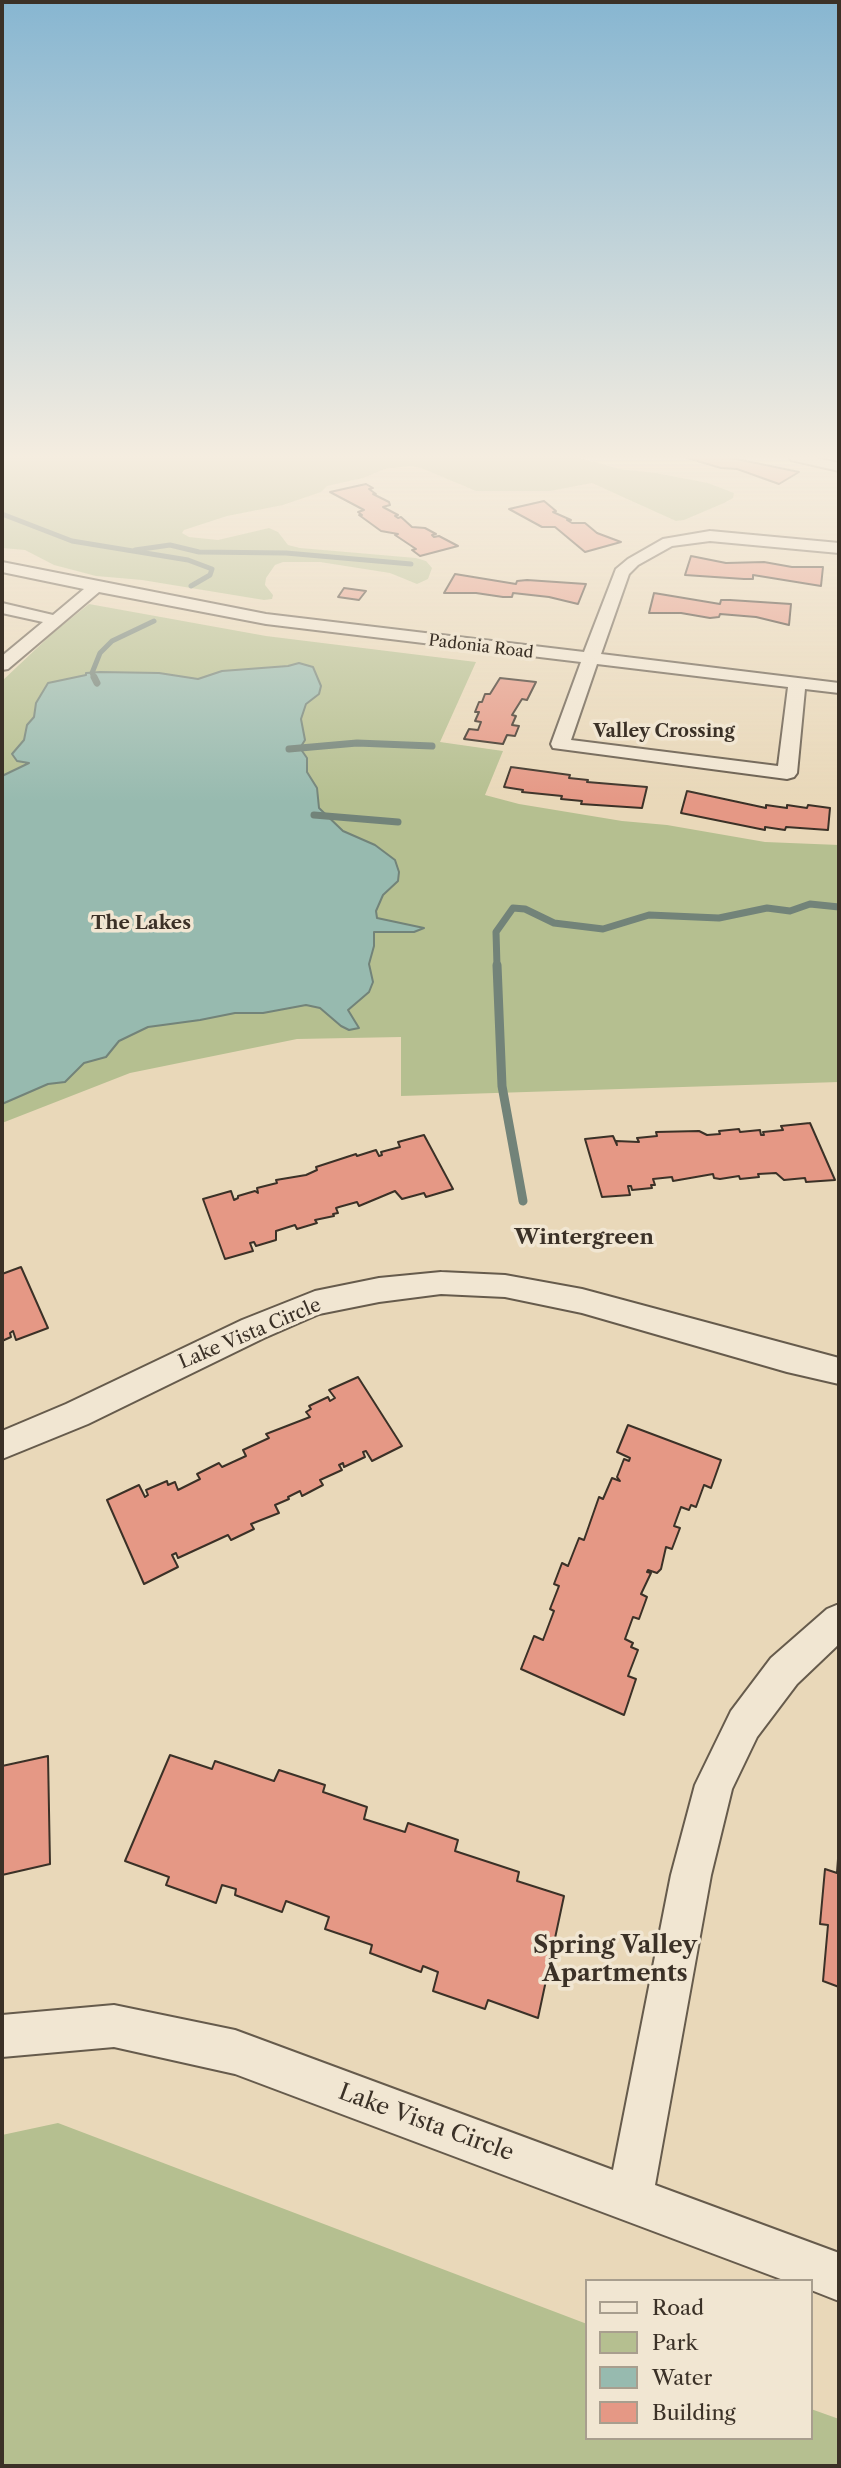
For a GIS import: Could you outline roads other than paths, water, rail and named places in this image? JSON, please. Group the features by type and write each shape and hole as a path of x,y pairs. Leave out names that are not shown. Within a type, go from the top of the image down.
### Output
{"street":[{"name":"Padonia Road","path":"26,572 266,619 839,688"},
{"path":"622,572 560,744 787,773 797,683"},
{"path":"2,665 96,587"},
{"path":"2,608 54,620"},
{"name":"Lake Vista Circle","path":"2,1445 77,1414 253,1329 315,1303 379,1290 442,1283 505,1286 582,1301 839,1371"},
{"path":"630,2198 691,1875 714,1785 744,1724 784,1671 839,1622"},
{"name":"Lake Vista Circle","path":"2,2036 114,2026 235,2052 839,2277"}],"water":[{"path":"299,663 313,667 321,686 319,694 306,704 301,719 305,740 300,748 307,758 307,772 317,788 319,808 343,831 375,845 395,860 399,872 398,881 383,895 376,911 377,918 424,928 414,932 374,932 374,946 369,964 373,982 369,992 348,1010 359,1028 349,1030 320,1008 306,1005 148,1027 119,1041 106,1057 84,1063 65,1082 48,1084 2,1104 2,776 29,763 17,761 12,754 24,740 27,725 34,717 36,703 48,683 100,672 159,673 198,679 222,671"}],"waterway":[{"path":"191,586 211,572"},
{"path":"95,678 92,673 100,653 112,641 154,621"},
{"path":"94,677 97,683"},
{"path":"289,749 357,743 432,746"},
{"path":"314,815 398,822"},
{"path":"497,966 496,932 513,908 525,909 554,923 603,929 649,915 719,918 767,908 790,911 810,904 839,907"},
{"path":"497,965 502,1086 523,1201"}],"district":[{"name":"Valley Crossing","path":"664,732"},
{"name":"The Lakes","path":"141,924"},
{"name":"Wintergreen","path":"584,1238"},
{"name":"Spring Valley Apartments","path":"615,1960"}]}
